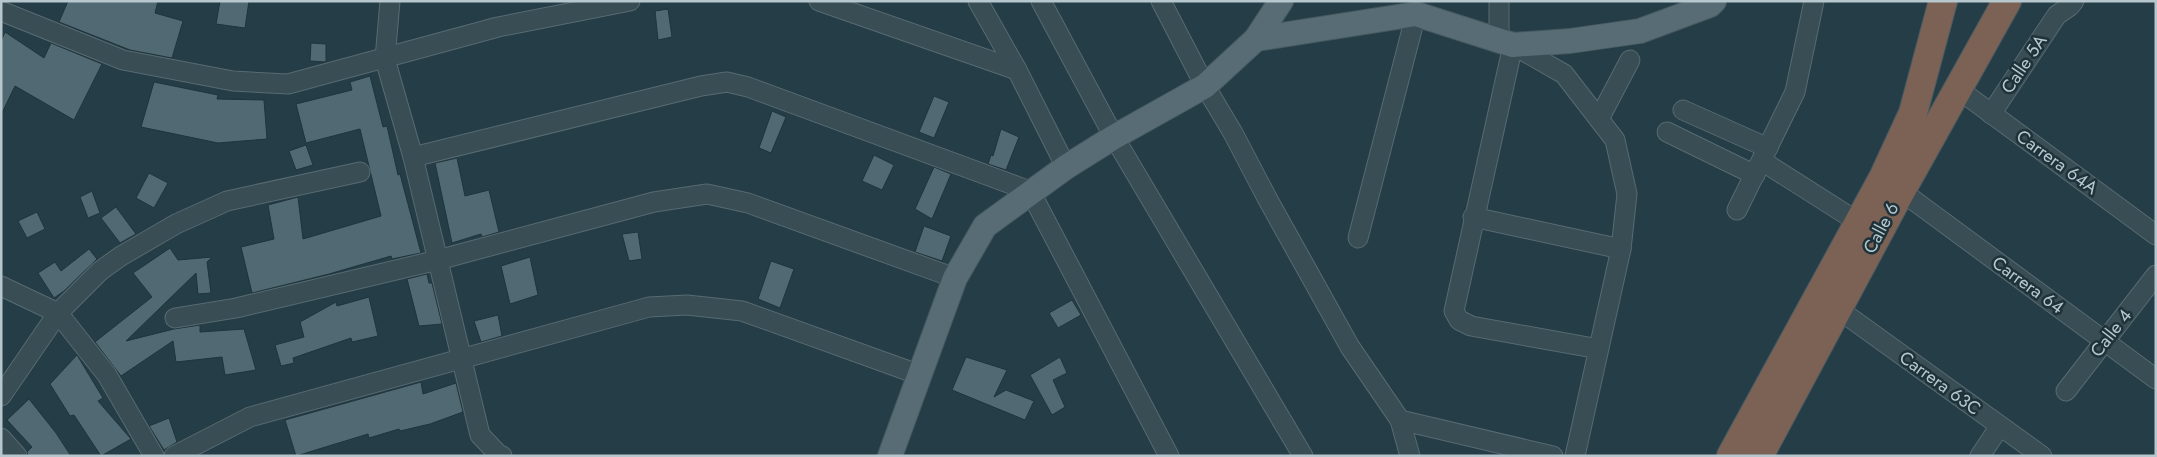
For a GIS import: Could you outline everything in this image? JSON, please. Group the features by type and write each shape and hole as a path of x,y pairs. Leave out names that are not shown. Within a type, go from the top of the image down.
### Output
{"highway":[{"name":"Calle 6","path":"1731,456 1882,178 1913,113 1944,1"},
{"name":"Calle 6","path":"1759,456 1958,89 1999,2"}],"main road":[{"path":"890,456 955,278 985,226 1030,191 1114,136 1205,86 1256,39 1282,1"},
{"path":"1256,39 1410,8 1506,43 1570,41 1640,31 1710,3"}],"street":[{"path":"390,1 385,59 413,157 460,358 480,434 498,455"},
{"path":"1,11 122,60 233,81 288,84 498,27 630,1"},
{"path":"819,1 1017,70"},
{"path":"978,1 1017,70 1066,167"},
{"path":"1041,1 1114,136 1304,456"},
{"path":"1162,1 1205,86 1233,133 1350,347 1400,420 1410,456"},
{"path":"1499,1 1506,43 1454,310 1459,320 1471,326 1599,350"},
{"path":"1737,210 1762,162 1794,92 1814,1"},
{"name":"Calle 5A","path":"1991,114 2057,14 2070,6 2074,1"},
{"path":"1358,238 1410,8"},
{"path":"1506,43 1564,74 1615,140 1627,194 1621,249 1575,456"},
{"path":"1598,119 1630,60"},
{"path":"413,157 701,86 727,82 748,87 1030,191 1169,456"},
{"name":"Carrera 64A","path":"1958,89 2156,235"},
{"path":"1683,110 1858,222"},
{"path":"1667,132 1762,162"},
{"path":"1,396 58,313 100,271 121,256 176,224 227,201 360,172"},
{"name":"Carrera 64","path":"1901,191 2156,379"},
{"path":"174,318 236,308 438,260 654,202 707,194 748,202 955,278"},
{"path":"1473,217 1621,249"},
{"name":"Calle 4","path":"2066,390 2156,275"},
{"path":"1,286 58,313 107,375 154,456"},
{"path":"174,456 250,417 649,307 687,305 742,311 920,375"},
{"name":"Carrera 63C","path":"1838,309 2042,456"},
{"path":"1400,420 1553,456"},
{"path":"1980,456 2000,426"},
{"path":"1,438 17,456"}],"building":[{"path":"68,1 158,1 155,13 183,21 172,58 130,50 59,22"},
{"path":"220,1 249,1 245,28 216,24"},
{"path":"668,9 672,37 658,40 655,11"},
{"path":"5,32 44,58 51,43 102,64 74,120 15,86 1,115 1,41"},
{"path":"311,43 326,44 326,62 310,61"},
{"path":"370,76 383,127 387,126 398,175 400,174 421,253 392,259 391,256 252,293 241,247 274,239 268,205 298,197 303,239 381,216 360,129 306,143 296,104 352,90 350,82"},
{"path":"154,82 218,95 217,99 264,100 267,139 218,143 141,127"},
{"path":"934,96 949,102 934,138 919,132"},
{"path":"772,111 786,117 771,153 759,148"},
{"path":"1001,129 1019,137 1006,170 988,164 991,155 993,156"},
{"path":"306,145 313,165 296,170 289,151"},
{"path":"874,155 894,165 882,190 862,181"},
{"path":"457,158 465,196 489,190 499,232 482,237 481,234 452,243 435,163"},
{"path":"934,167 951,174 932,219 915,209"},
{"path":"149,173 168,183 154,208 136,198"},
{"path":"92,191 100,213 88,218 80,197"},
{"path":"116,207 136,234 120,243 101,218"},
{"path":"37,212 45,229 27,238 18,221"},
{"path":"924,226 951,236 942,261 915,252"},
{"path":"638,232 642,259 629,261 622,234"},
{"path":"170,248 178,260 212,257 207,262 211,293 198,294 196,273 126,341 174,329 200,325 200,332 244,329 256,370 225,375 222,357 176,362 173,341 121,376 95,342 152,297 133,273"},
{"path":"89,249 97,259 64,291 54,298 38,273 55,262 61,271"},
{"path":"530,257 538,295 510,304 501,266"},
{"path":"771,261 794,269 780,308 758,299"},
{"path":"427,274 429,283 432,283 442,324 419,326 407,279"},
{"path":"369,297 378,336 352,342 351,338 293,358 294,363 281,366 275,345 304,337 300,322 336,302 337,306"},
{"path":"1072,300 1081,315 1058,328 1049,313"},
{"path":"498,315 502,336 481,342 474,321"},
{"path":"77,355 103,398 98,401 131,439 101,456 74,415 70,416 50,384"},
{"path":"966,357 1007,370 994,397 1006,390 1034,401 1025,420 952,390"},
{"path":"1060,357 1067,373 1053,380 1065,407 1052,415 1030,375"},
{"path":"421,382 423,394 456,383 463,412 430,424 400,431 399,429 369,438 368,434 296,456 285,420"},
{"path":"29,399 56,433 71,456 28,456 27,452 32,447 7,420"},
{"path":"169,418 177,442 164,450 149,426"}]}
